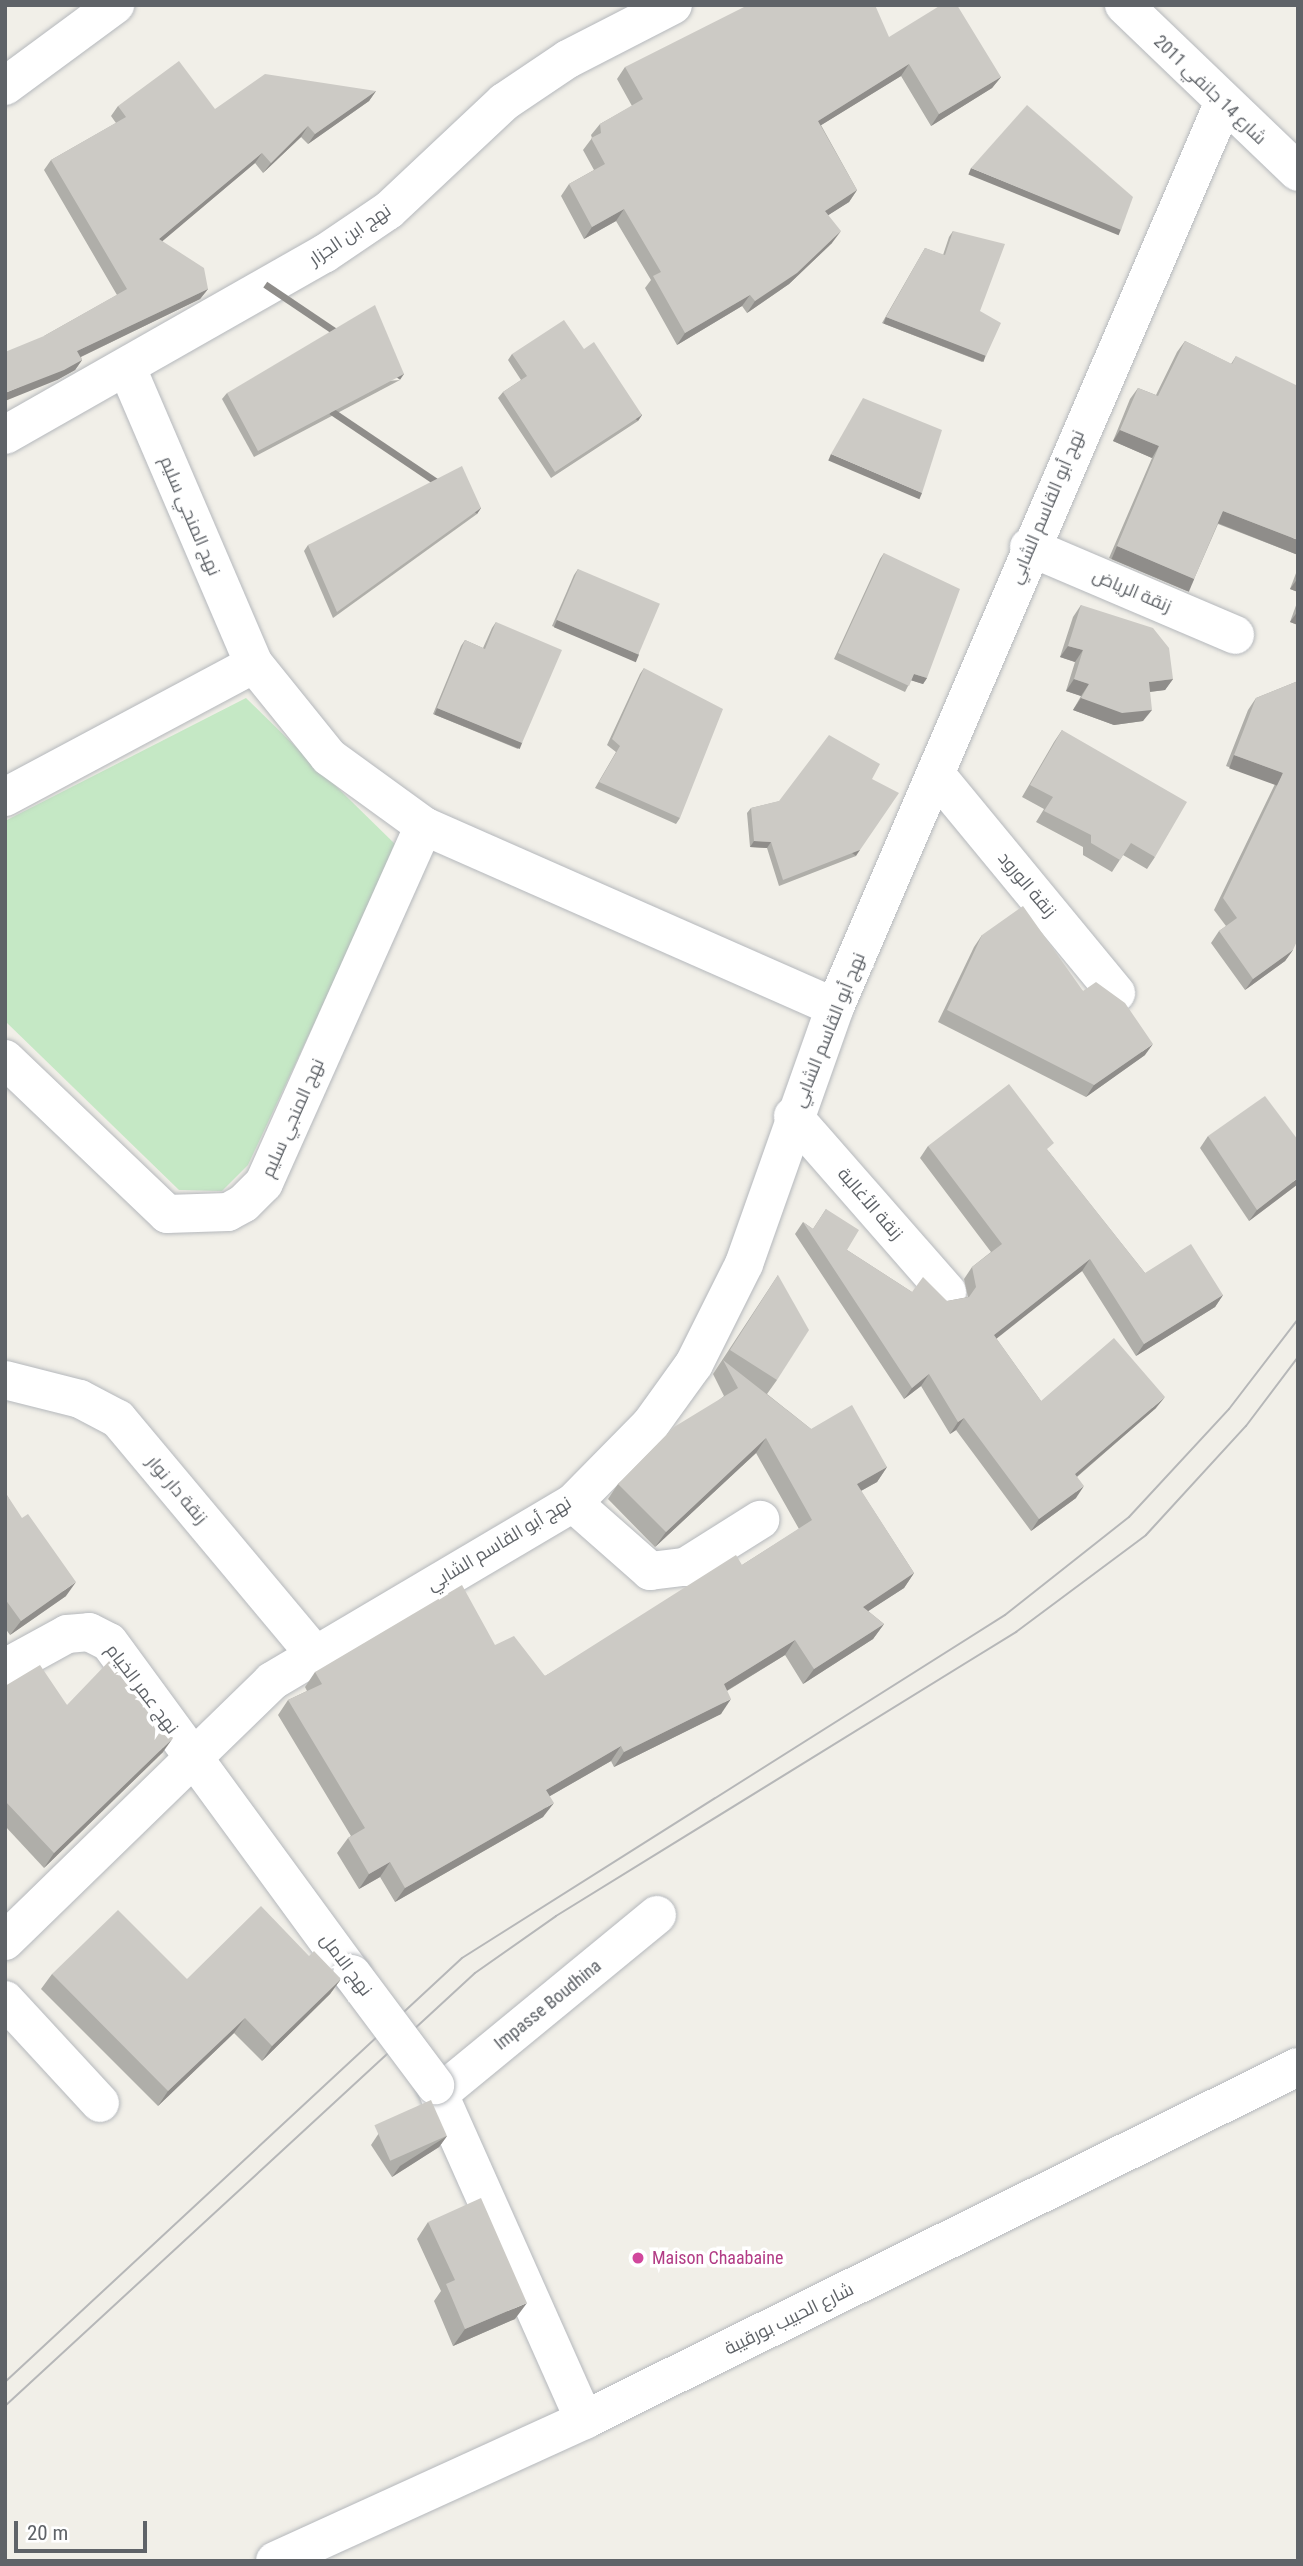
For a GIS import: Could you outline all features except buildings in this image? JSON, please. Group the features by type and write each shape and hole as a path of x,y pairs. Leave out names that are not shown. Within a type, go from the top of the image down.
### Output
{"street":[{"path":"5,86 115,5"},
{"name":"نهج ابن الجزار","path":"5,435 324,254 389,210 504,102 568,59 673,5"},
{"name":"شارع 14 جانفي 2011","path":"1124,5 1223,104 1298,172"},
{"name":"نهج أبو القاسم الشابي","path":"195,1760 246,1703 314,1653 573,1503 650,1425 694,1364 744,1264 793,1116 835,1007 939,777 1028,547 1223,104"},
{"name":"نهج المنجي سليم","path":"127,368 254,664 329,757 424,826 835,1007"},
{"name":"زنقة الرياض","path":"1028,547 1235,635"},
{"path":"5,797 254,664"},
{"name":"زنقة الورود","path":"939,777 1116,993"},
{"name":"نهج المنجي سليم","path":"5,1059 167,1214 216,1214 244,1203 264,1183 424,826"},
{"name":"زنقة الأغالبة","path":"793,1116 947,1292"},
{"name":"زنقة دار نوار","path":"5,1380 80,1399 118,1419 314,1653"},
{"path":"573,1503 650,1570 685,1567 760,1520"},
{"name":"نهج عمر الخيام","path":"5,1668 67,1634 89,1632 109,1642 195,1760"},
{"path":"5,1941 195,1760"},
{"name":"نهج الامل","path":"195,1760 437,2089 584,2420"},
{"name":"Impasse Boudhina","path":"437,2089 657,1916"},
{"path":"5,2000 100,2103"},
{"name":"شارع الحبيب بورقيبة","path":"275,2561 584,2420 1298,2067"}],"green space":[{"path":"246,698 397,846 248,1165 222,1191 179,1190 5,1021 5,821"}],"tram line":[{"path":"5,2382 462,1958 1005,1615 1129,1517 1229,1409 1298,1319"},
{"path":"5,2406 475,1973 556,1916 1016,1632 1146,1535 1246,1426 1298,1357"}],"place":[{"name":"Maison Chaabaine","path":"638,2258"}]}
